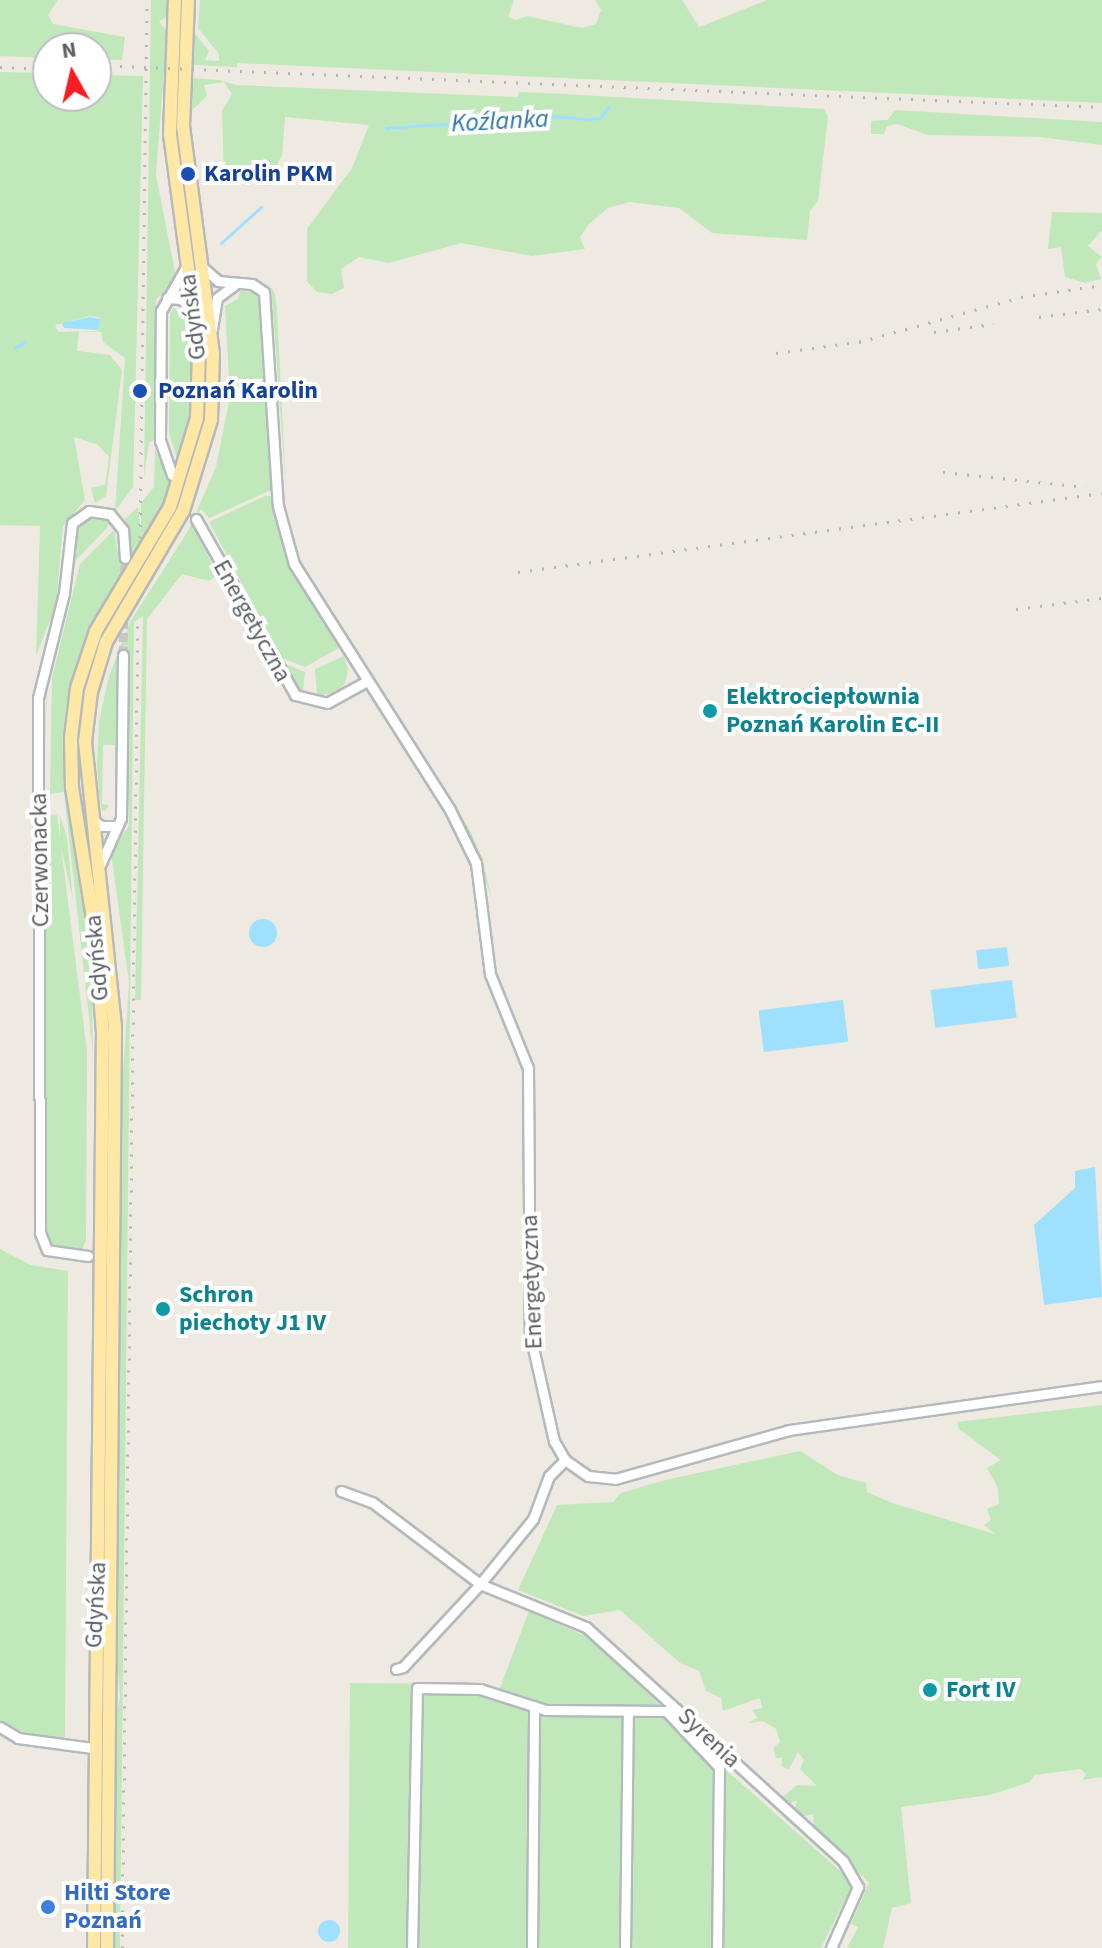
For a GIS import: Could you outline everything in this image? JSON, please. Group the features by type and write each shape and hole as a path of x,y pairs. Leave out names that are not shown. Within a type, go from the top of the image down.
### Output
{"main road":[{"name":"Gdyńska","path":"94,1948 92,1748 103,1217 102,1012 94,923 72,788 72,721 96,631 162,522 188,460 199,392 193,310 170,134 175,0"},
{"name":"Gdyńska","path":"107,1948 115,1042 100,865 90,815 84,759 93,684 117,619 168,541 196,481 212,409 211,336 183,126 188,0"}],"street":[{"path":"172,475 159,424 161,311 187,265"},
{"name":"Energetyczna","path":"201,266 215,280 257,286 267,298 278,506 290,551 367,681 461,827 481,881 490,974 528,1068 530,1334 550,1428 565,1460"},
{"path":"211,336 217,298 234,285"},
{"path":"167,298 181,299 193,310"},
{"name":"Czerwonacka","path":"88,1256 47,1250 40,1233 38,698 64,593 72,523 89,511 113,516 124,533 125,558"},
{"name":"Energetyczna","path":"196,519 295,695 327,703 367,681"},
{"path":"100,865 117,826 123,655"},
{"path":"90,815 98,825 117,826"},
{"path":"102,1285 88,1256 103,1217"},
{"path":"396,1669 403,1667 480,1584 533,1519 549,1476 565,1460 588,1476 615,1479 789,1430 1102,1386"},
{"name":"Syrenia","path":"341,1491 372,1502 480,1584 586,1627 668,1706 855,1874 855,1901 831,1948"},
{"path":"412,1948 415,1690 480,1689 534,1706 628,1713 668,1706 719,1767 717,1948"},
{"path":"532,1948 534,1706"},
{"path":"625,1948 628,1713"},
{"path":"0,1727 18,1738 92,1748"},
{"path":"92,1748 108,1733"},
{"path":"92,1748 109,1776"}],"green space":[{"path":"0,0 58,0 48,15 53,24 97,32 32,32 32,57 0,56"},
{"path":"151,0 169,0 167,17 159,21 167,32 156,175 175,272 171,285 156,299 155,439 149,443 144,477"},
{"path":"200,0 514,0 508,17 516,20 527,16 582,28 596,24 601,10 595,0 682,0 699,27 767,0 1102,0 1102,103 237,63 237,67 193,65 192,78 219,80 236,85 518,97 519,92 546,93 824,109 828,117 818,201 810,211 807,240 712,233 679,208 629,202 608,208 589,224 580,237 585,249 532,256 461,243 389,263 359,257 341,269 344,288 332,294 317,292 307,281 307,229 352,168 369,125 285,117 282,155 266,186 224,177 222,111 232,94 224,82 204,85 207,96 191,111 193,31 209,51 205,60 219,61 219,54 198,28"},
{"path":"112,35 125,37 122,60 112,60"},
{"path":"0,72 32,73 32,112 112,112 112,75 143,76 133,487 115,511 125,358 103,342 101,332 86,331 98,331 100,318 90,316 55,325 58,332 79,331 77,351 110,355 122,370 106,496 95,503 91,488 105,485 109,457 98,445 74,437 85,500 63,526 56,605 36,656 40,526 0,525"},
{"path":"895,110 1102,122 1102,145 1040,137 928,135 897,124 887,126 884,134 871,134 871,121 887,120"},
{"path":"1052,212 1102,213 1102,230 1088,246 1102,257 1096,264 1101,279 1085,283 1065,277 1061,247 1048,249"},
{"path":"271,287 277,310 286,489"},
{"path":"240,291 254,292 260,301 271,490 209,518 201,509 193,525 217,575 209,581 182,574 147,619 141,1000 135,1000 143,616 134,622 120,1948 113,1948 114,1725 120,1697 115,1638 122,1091 129,982 111,853 129,825 127,653 118,659 117,802 115,745 103,745 102,804 109,805 105,811 102,810 99,793 97,765 99,721 109,676 130,622 188,531 216,467 230,396 225,306 238,299"},
{"path":"174,308 187,319 192,343 192,401 185,447 163,508 90,630 66,724 66,794 91,951 93,1054 64,792 50,794 52,678 80,564 114,530 119,561 129,555 125,519 138,507 141,537 141,503 154,487 155,449 169,480 178,462 169,433 170,313"},
{"path":"265,496 272,496 290,569 339,648 305,667 282,658 209,522"},
{"path":"99,516 109,521 107,528 76,560 67,605 48,666 43,794 47,666 68,596 75,530 87,518"},
{"path":"344,656 348,669 345,684 334,693 317,696 315,669"},
{"path":"280,662 305,672 303,692 292,682"},
{"path":"393,713 469,828 482,858 492,899 467,829"},
{"path":"43,815 57,815 87,1051 86,1241 81,1251 50,1247 45,1236"},
{"path":"60,815 67,838 73,900 60,842"},
{"path":"535,1066 535,1290 539,1318 534,1305"},
{"path":"0,1249 31,1265 68,1271 65,1741 30,1735 0,1721"},
{"path":"1102,1405 1102,1777 1082,1780 1086,1775 1081,1769 1034,1775 1030,1782 990,1795 901,1807 911,1903 892,1908 883,1948 847,1948 858,1927 851,1924 869,1883 814,1828 813,1814 801,1817 795,1808 797,1800 787,1805 780,1799 797,1785 817,1786 800,1769 804,1760 798,1752 789,1769 782,1767 782,1758 776,1758 773,1748 780,1742 776,1729 763,1721 747,1723 758,1718 752,1710 762,1708 760,1698 723,1711 721,1698 706,1691 699,1671 680,1663 620,1610 583,1616 518,1590 557,1505 613,1502 621,1493 665,1480 800,1451 838,1475 866,1483 867,1492 892,1503 995,1534 984,1525 991,1520 987,1509 999,1504 998,1488 987,1468 1001,1460 959,1429 957,1422"},
{"path":"529,1611 592,1639 725,1769 849,1879 850,1890 821,1948 348,1948 350,1683 471,1684 498,1693"}],"water":[{"path":"90,317 100,319 98,330 64,328 62,323"},
{"path":"263,919 273,923 277,933 273,943 263,947 253,943 249,933 253,923"},
{"path":"1007,947 1009,966 978,969 976,950"},
{"path":"1012,980 1017,1018 935,1028 931,990"},
{"path":"843,1000 848,1042 764,1052 759,1010"},
{"path":"1095,1167 1102,1297 1044,1305 1034,1225 1075,1188 1075,1171"},
{"path":"325,1920 333,1920 340,1931 333,1942 325,1942 318,1935 318,1927"}],"waterway":[{"name":"Koźlanka","path":"386,128 553,116 600,118 609,106"},
{"path":"221,243 261,207"},
{"path":"15,348 24,343"}],"tunnel":[{"path":"123,655 125,558"}],"railway":[{"path":"140,538 147,0"},
{"path":"112,66 1102,107"},
{"path":"0,67 32,68"},
{"path":"859,342 1021,297 1102,285"},
{"path":"1039,317 1102,309"},
{"path":"934,332 993,324"},
{"path":"776,353 871,340"},
{"path":"943,472 1086,487"},
{"path":"518,572 1102,493"},
{"path":"1016,609 1102,598"},
{"path":"122,1948 138,619"}],"place":[{"name":"Karolin PKM","path":"188,174"},
{"name":"Poznań Karolin","path":"140,391"},
{"name":"Elektrociepłownia Poznań Karolin EC-II","path":"710,711"},
{"name":"Schron piechoty J1 IV","path":"163,1309"},
{"name":"Fort IV","path":"930,1690"},
{"name":"Hilti Store Poznań","path":"48,1907"}]}
